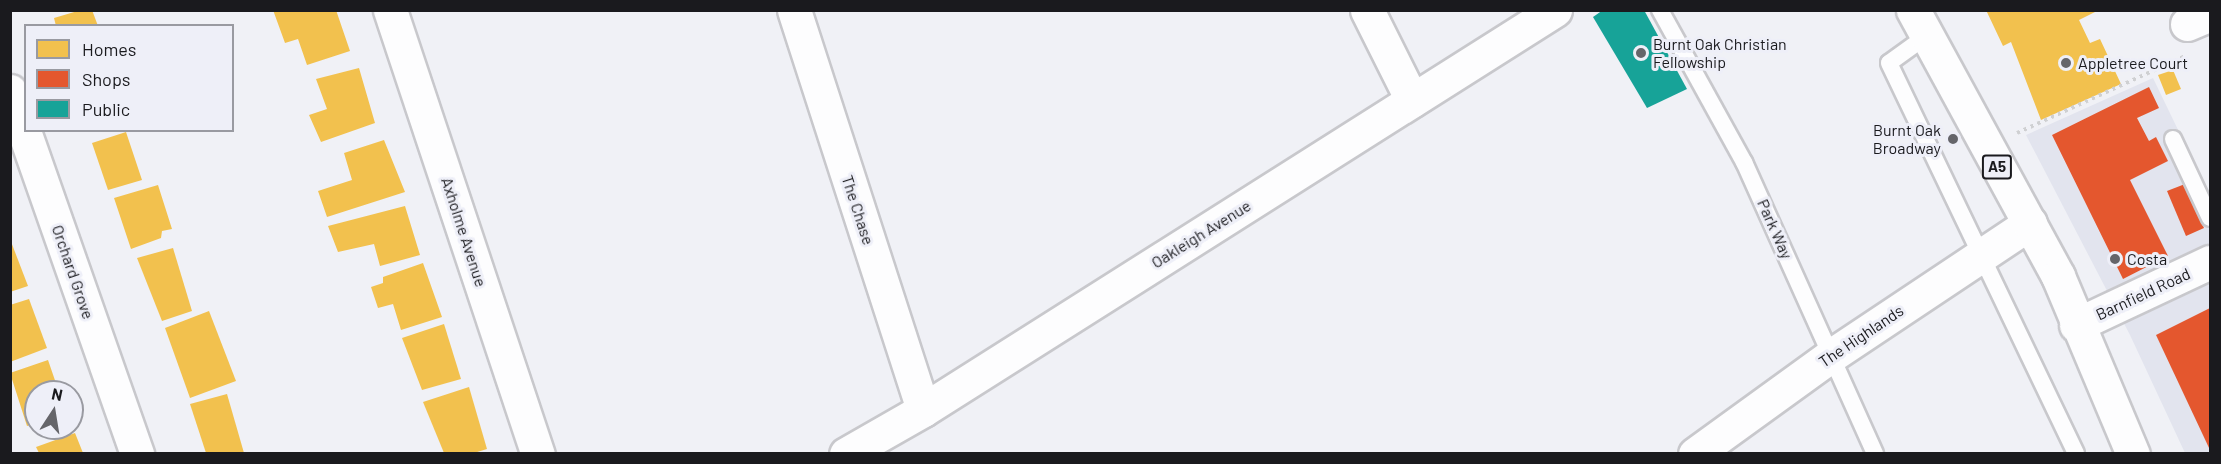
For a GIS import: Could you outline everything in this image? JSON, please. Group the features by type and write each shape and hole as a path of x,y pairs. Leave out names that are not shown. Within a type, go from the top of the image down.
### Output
{"street":[{"name":"Axholme Avenue","path":"390,10 538,453"},
{"name":"The Chase","path":"794,10 923,410"},
{"path":"1367,10 1412,100"},
{"name":"Oakleigh Avenue","path":"846,453 923,410 1555,10"},
{"name":"A5","path":"1919,24 2058,276 2076,326 2133,453"},
{"name":"Orchard Grove","path":"10,91 24,131"},
{"name":"Orchard Grove","path":"24,132 137,453"},
{"name":"The Highlands","path":"1695,453 1832,355 2030,223"},
{"name":"Barnfield Road","path":"2076,326 2211,262"}],"lane":[{"name":"Park Way","path":"1660,10 1744,162 1875,453"},
{"path":"1919,24 1889,63 2076,453"},
{"path":"2174,139 2211,218"}],"path":[{"path":"1985,147 2198,50 2199,19"}],"shaded area":[{"path":"2153,78 2210,196 2210,453 2185,453 2130,335 2026,135"}],"building: Homes":[{"path":"81,10 92,10 97,24 56,24 54,18"},
{"path":"273,10 336,10 350,51 307,65 298,39 285,43"},
{"name":"Appletree Court","path":"1986,10 2099,10 2079,20 2090,43 2100,39 2121,84 2041,120 2011,42 2003,46"},
{"path":"359,68 375,123 321,142 309,115 327,109 316,79"},
{"path":"2173,70 2181,89 2166,95 2158,75"},
{"path":"126,132 142,180 108,190 92,143"},
{"path":"384,140 405,192 327,217 318,191 352,180 344,153"},
{"path":"158,185 172,229 162,231 161,238 131,249 114,198"},
{"path":"405,206 420,255 380,266 374,244 338,252 328,226"},
{"path":"10,239 28,286 10,292"},
{"path":"173,248 192,311 162,321 137,258"},
{"path":"423,263 442,317 401,330 393,304 378,308 371,287 383,283 383,277"},
{"path":"29,299 47,348 10,362 10,305"},
{"path":"209,311 236,381 190,398 165,328"},
{"path":"444,324 461,379 422,390 402,338"},
{"path":"48,360 55,380 24,380 24,417 10,373"},
{"path":"469,387 487,449 474,453 444,453 423,402"},
{"path":"227,394 244,453 206,453 190,404"},
{"path":"56,440 78,440 83,453 39,453 36,447"}],"building: Shops":[{"path":"2149,87 2159,108 2137,118 2149,141 2156,137 2168,161 2130,180 2168,256 2123,279 2052,135"},
{"path":"2185,184 2204,228 2186,236 2167,191"},
{"path":"2210,308 2210,450 2156,335"}],"building: Public":[{"name":"Burnt Oak Christian Fellowship","path":"1603,10 1644,10 1687,89 1647,108 1593,17"}],"place":[{"name":"Burnt Oak Christian Fellowship","path":"1641,53"},
{"name":"Appletree Court","path":"2066,63"},
{"name":"Burnt Oak Broadway","path":"1953,139"},
{"name":"Costa","path":"2115,259"}]}
